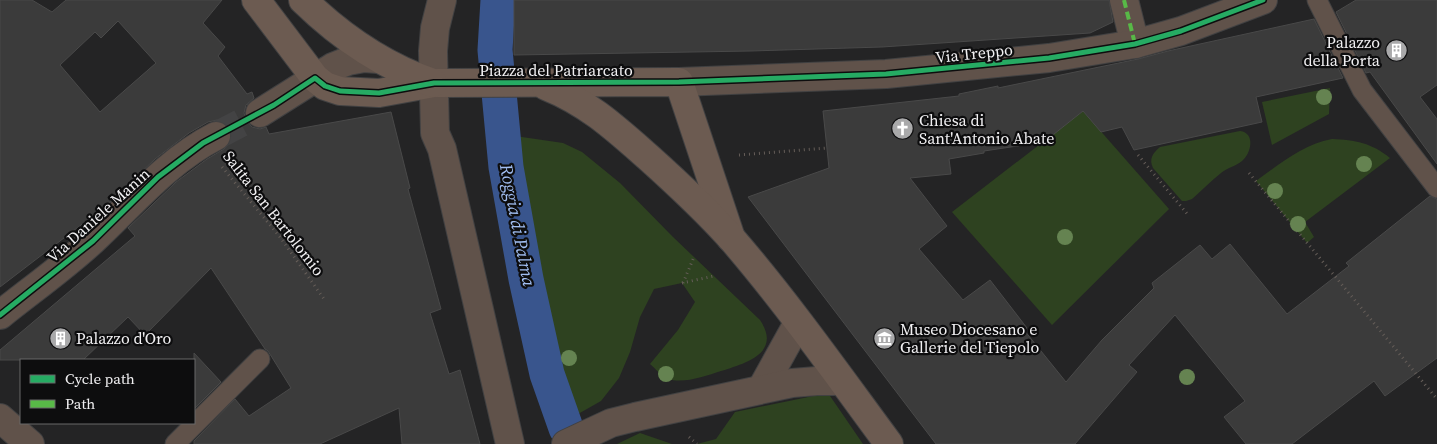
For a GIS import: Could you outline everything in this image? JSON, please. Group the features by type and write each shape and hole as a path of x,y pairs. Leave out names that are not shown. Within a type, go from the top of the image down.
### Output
{"street":[{"path":"256,0 316,78 325,86 340,91 379,93 434,83"},
{"path":"303,0 348,40 378,59 411,75 434,83"},
{"path":"442,0 435,28 433,51 435,133 442,148 510,444"},
{"path":"1124,0 1135,44"},
{"name":"Via Treppo","path":"679,82 886,74 1049,58 1135,44 1181,30 1263,0"},
{"path":"260,113 332,67 348,60 378,59"},
{"name":"Piazza del Patriarcato","path":"434,83 679,82 731,238"},
{"name":"Piazza del Patriarcato","path":"525,83 566,94 587,106 674,180 731,238 889,444"},
{"name":"Via Daniele Manin","path":"0,315 93,241 158,177 209,140"},
{"path":"762,388 798,323"},
{"path":"576,439 611,423 762,388 817,381 842,381"},
{"path":"0,418 30,444"}],"lane":[{"path":"1317,0 1362,90 1437,188"},
{"path":"175,444 260,359"}],"path":[{"path":"739,154 826,148"},
{"path":"1138,155 1189,216"},
{"path":"1249,173 1437,399"},
{"path":"694,257 682,284 714,276"}],"green space":[{"path":"1330,88 1329,114 1272,145 1262,102"},
{"path":"1083,111 1169,209 1052,325 952,212"},
{"path":"1240,131 1245,133 1250,140 1248,154 1240,163 1221,173 1192,199 1182,201 1153,168 1152,157 1160,147"},
{"path":"515,136 563,143 582,152 620,183 673,237 760,320 766,331 767,341 764,349 750,360 708,375 681,381 666,378 650,364 678,330 695,302 682,283 654,289 640,317 630,352 619,378 601,401 571,418 533,257"},
{"path":"1332,139 1363,143 1377,149 1390,158 1305,222 1314,237 1307,243 1256,181 1311,145"},
{"path":"828,393 863,444 697,444 716,439 735,412"},
{"path":"640,433 672,444 617,444"}],"building":[{"path":"0,0 32,0 52,12 66,0 222,0 203,23 225,47 218,56 247,94 252,92 254,98 246,105 244,113 252,127 260,129 266,127 269,134 391,112 410,188 408,189 441,309 430,313 449,374 460,370 480,444 402,444 399,408 320,444 194,444 194,441 235,399 249,416 291,388 211,268 145,335 128,317 84,359 0,360 0,350 135,236 128,228 176,182 230,143 232,137 229,128 223,122 217,120 208,122 189,133 155,159 107,205 0,287","holes":["118,21 156,63 100,112 60,65 95,32 101,38"]},
{"path":"514,0 1109,0 1113,22 1090,33 882,47 514,55"},
{"name":"Palazzo della Porta","path":"1356,0 1437,0 1437,85 1420,97 1437,119 1437,164 1370,72 1366,73 1336,12"},
{"path":"1314,19 1343,78 1256,97 1262,122 1134,150 1122,127 1101,132 1083,111 1044,142 984,151 984,153 949,159 951,174 910,178 947,226 919,249 963,300 990,280 1027,328 1024,330 1066,382 1102,340 1154,288 1152,283 1200,245 1212,259 1230,244 1287,314 1349,266 1346,263 1430,196 1437,199 1437,358 1385,396 1374,381 1292,444 1246,444 1224,417 1245,401 1175,315 1129,365 1137,372 1075,444 936,444 748,197 829,168 823,111 959,96 959,94 998,86 998,88 1138,59"},
{"name":"Palazzo d'Oro","path":"194,353 221,382 195,408 195,359"}],"waterway":[{"name":"Roggia di Palma","path":"498,0 495,50 506,167 526,279 547,374 566,428 576,444"}],"tunnel":[{"path":"216,136 260,113"}],"marked path":[{"path":"1124,0 1135,44"}],"cycle path":[{"path":"0,315 93,241 158,177 203,143 274,105 315,78 325,86 340,91 379,93 434,83 679,82 886,74 1049,58 1135,44 1181,31 1263,0"}],"place":[{"name":"Palazzo della Porta","path":"1396,51"},
{"name":"Chiesa di Sant'Antonio Abate","path":"903,129"},
{"name":"Palazzo d'Oro","path":"60,338"},
{"name":"Museo Diocesano e Gallerie del Tiepolo","path":"884,338"}]}
